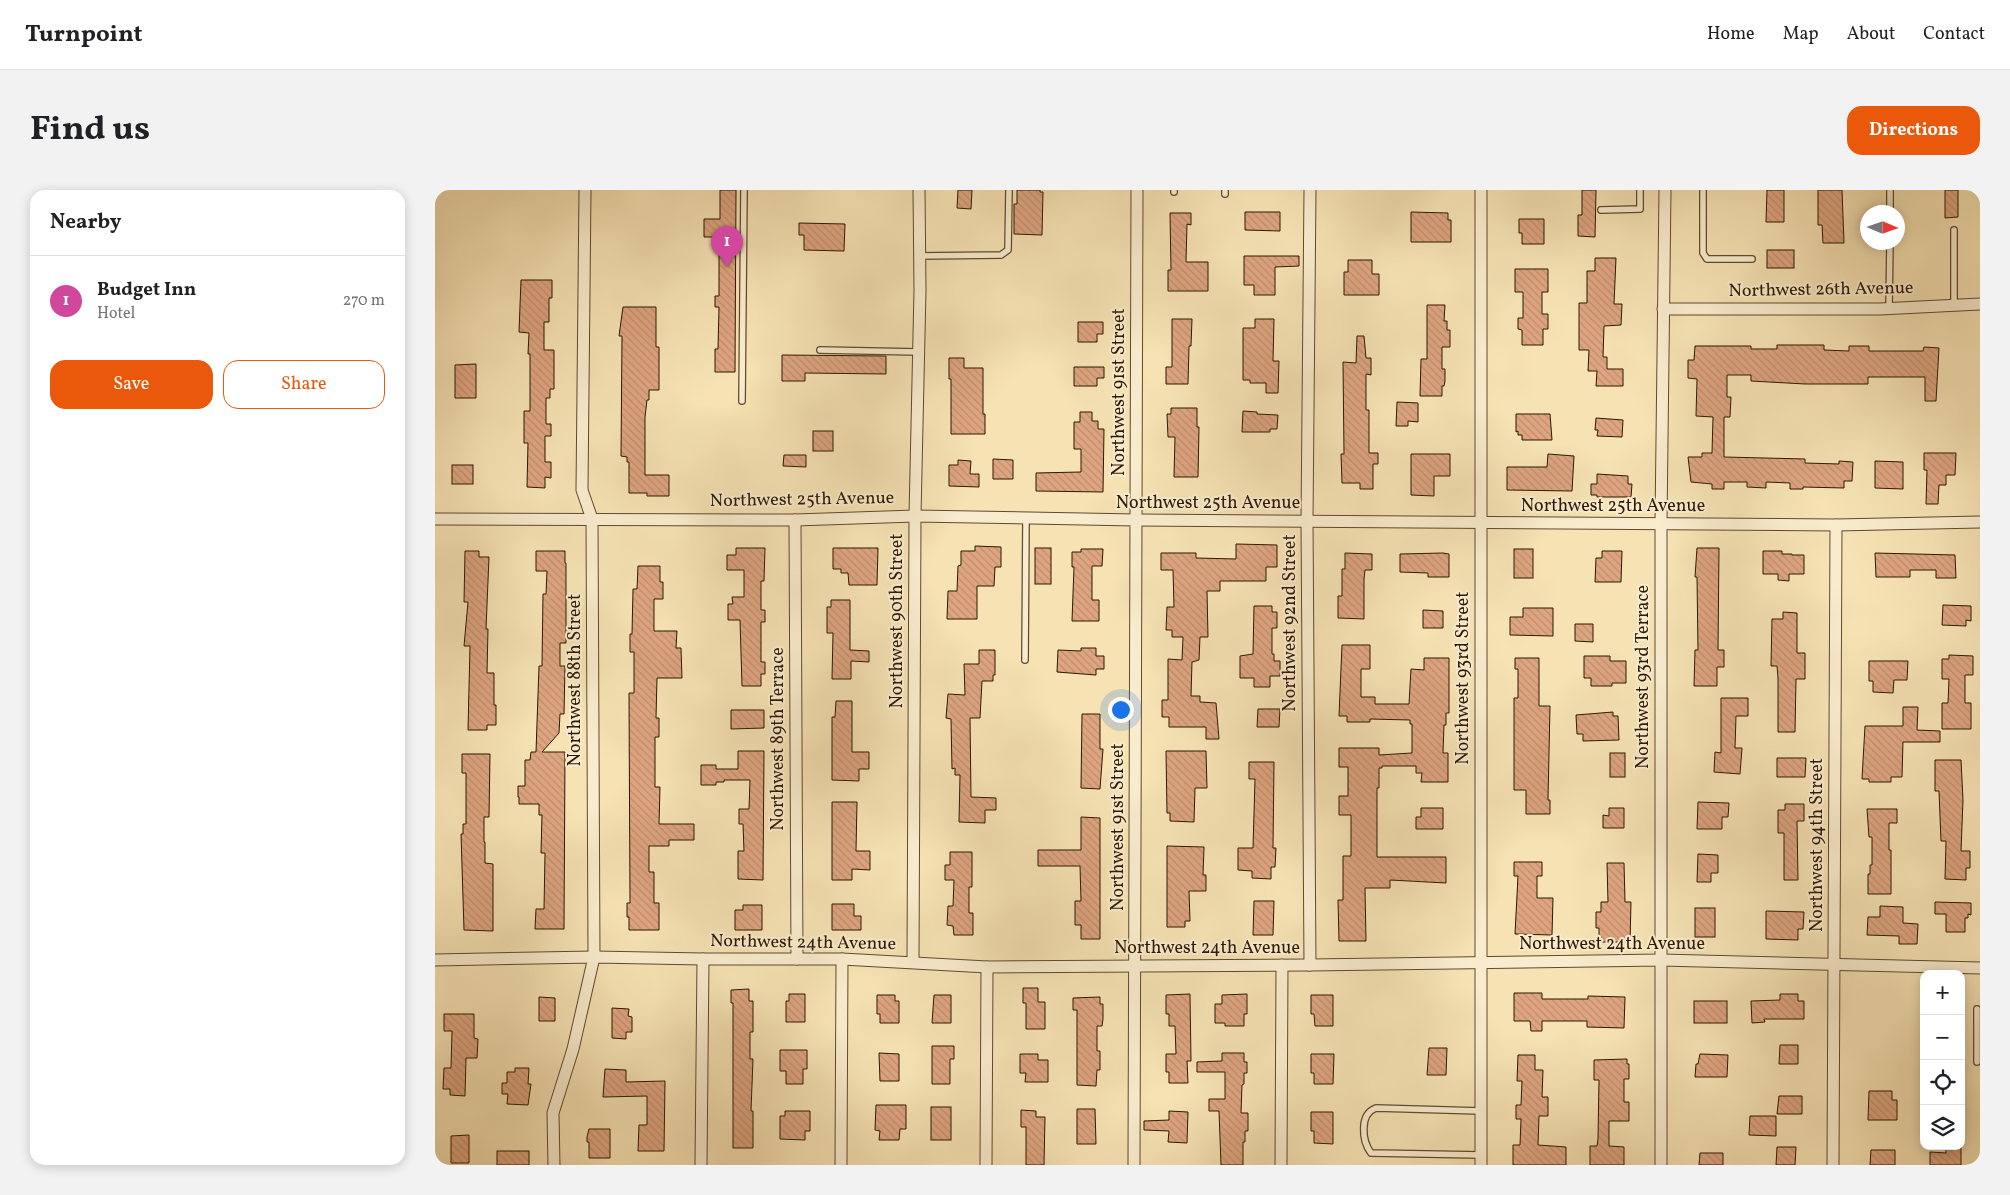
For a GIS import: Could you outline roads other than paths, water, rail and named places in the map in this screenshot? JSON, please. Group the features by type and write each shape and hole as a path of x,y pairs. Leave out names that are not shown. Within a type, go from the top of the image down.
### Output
{"street":[{"name":"Northwest 88th Street","path":"553,1165 553,1113 573,1049 594,957 592,519 582,490 585,190"},
{"name":"Northwest 90th Street","path":"913,962 919,190"},
{"name":"Northwest 91st Street","path":"1134,1165 1137,190"},
{"name":"Northwest 92nd Street","path":"1309,190 1307,521 1310,965"},
{"name":"Northwest 93rd Street","path":"1481,190 1481,1160"},
{"name":"Northwest 93rd Terrace","path":"1661,1165 1661,524 1665,190"},
{"name":"Northwest 26th Avenue","path":"1663,309 1889,308 1980,304"},
{"name":"Northwest 25th Avenue","path":"435,519 795,520 915,516 1135,520 1836,526 1980,522"},
{"name":"Northwest 89th Terrace","path":"795,520 797,959"},
{"name":"Northwest 94th Street","path":"1833,1165 1836,526"},
{"name":"Northwest 24th Avenue","path":"435,960 594,957 842,959 987,967 1661,960 1980,968"},
{"path":"701,1165 703,959"},
{"path":"841,1165 842,959"},
{"path":"1281,1165 1283,965"},
{"path":"986,1165 987,967"}],"lane":[{"path":"742,401 744,190"},
{"path":"919,256 1001,255 1007,250 1009,190"},
{"path":"1601,210 1640,209 1640,190"},
{"path":"1703,190 1703,253 1707,258 1752,259"},
{"path":"1890,190 1890,205"},
{"path":"1954,230 1954,305"},
{"path":"1889,308 1890,250"},
{"path":"820,350 919,352"},
{"path":"1025,660 1026,518"},
{"path":"1977,1009 1977,1062"},
{"path":"1481,1111 1376,1108 1370,1110 1365,1118 1364,1130 1365,1145 1371,1153 1481,1160"}],"place":[{"name":"Budget Inn","path":"727,267"}]}
